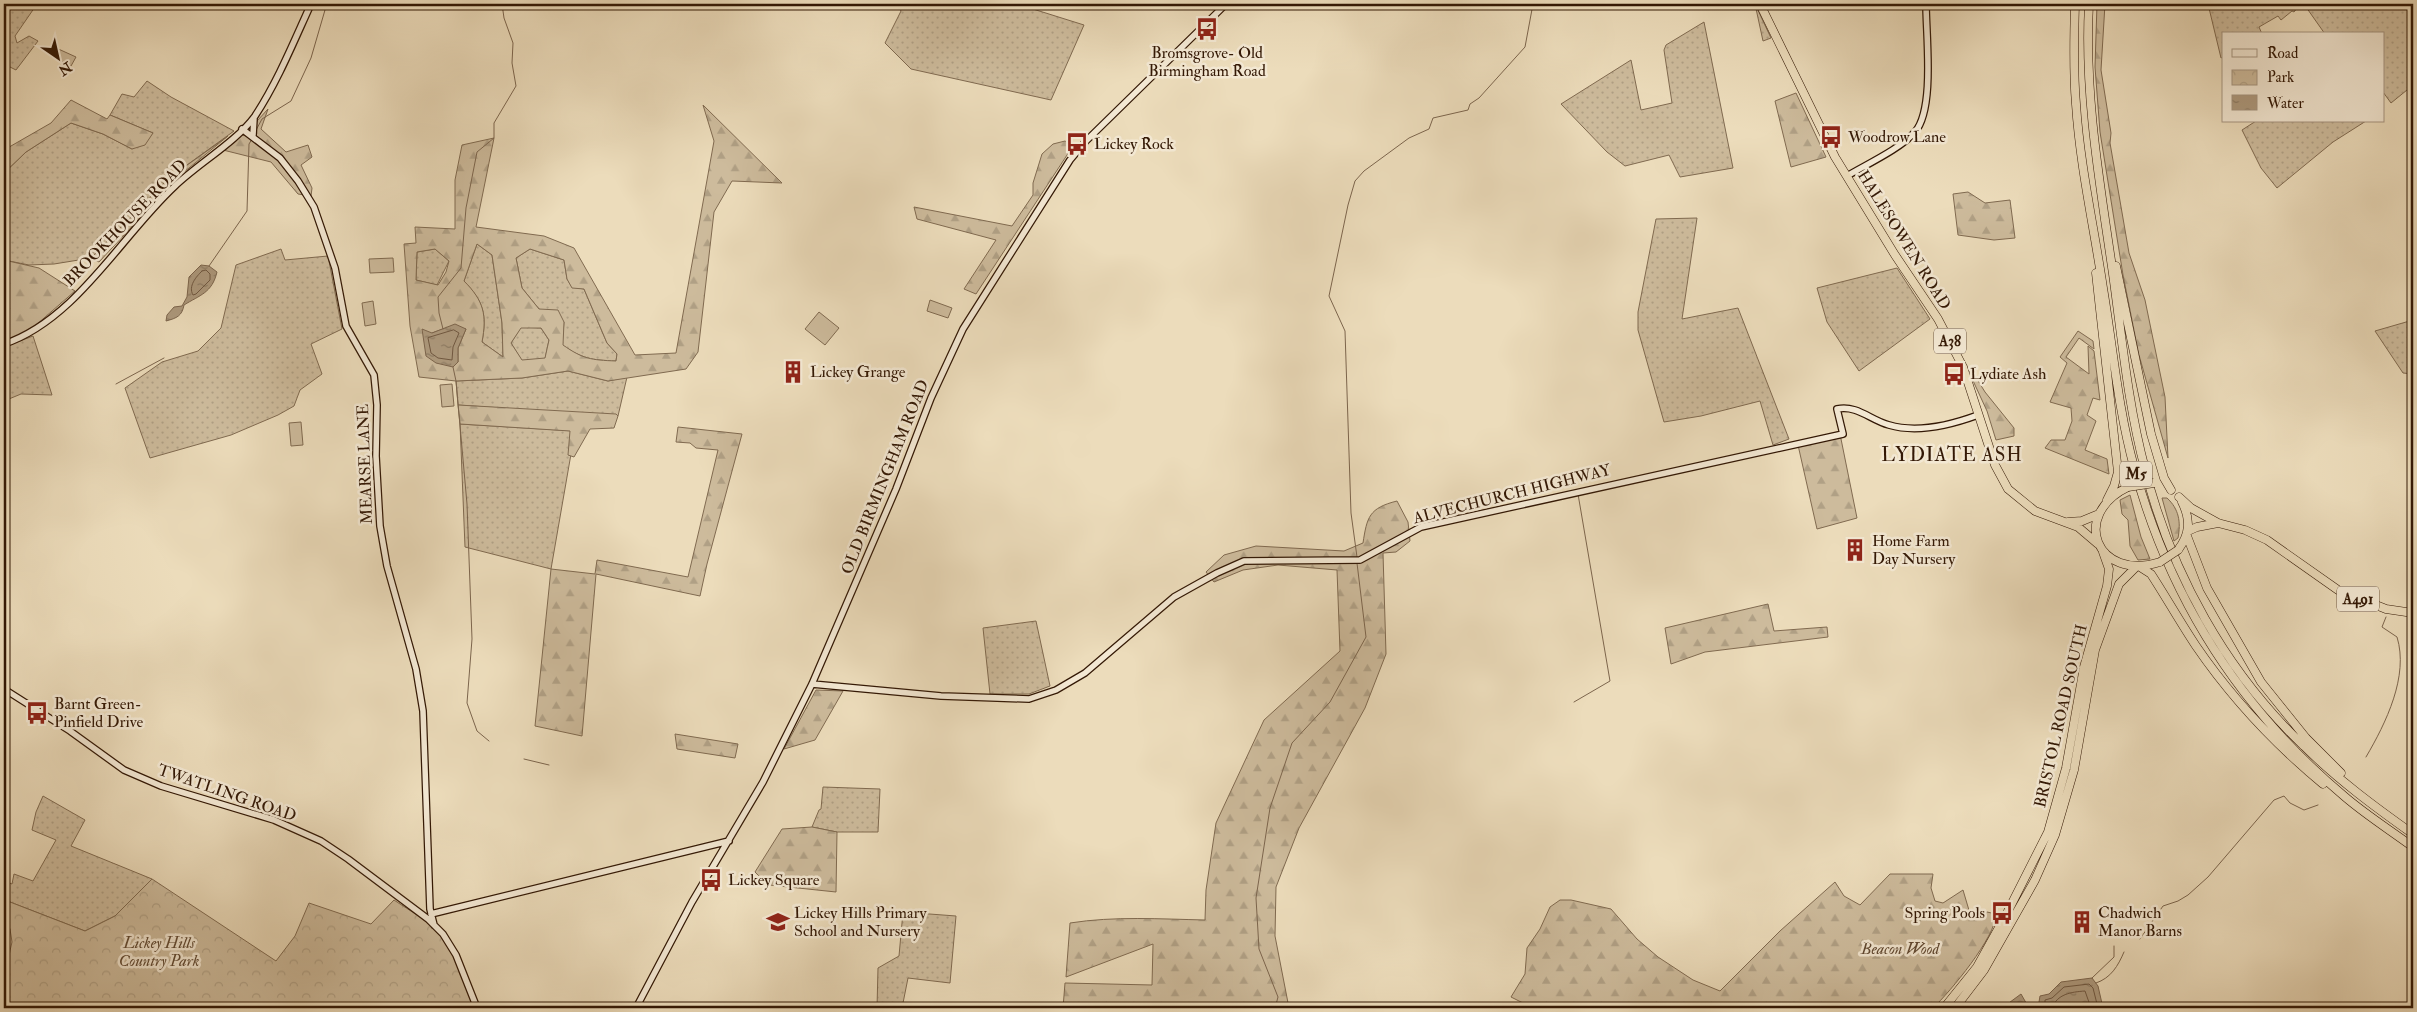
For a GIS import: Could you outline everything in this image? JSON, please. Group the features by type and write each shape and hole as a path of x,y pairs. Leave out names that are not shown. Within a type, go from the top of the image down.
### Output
{"highway":[{"name":"HALESOWEN ROAD","path":"1760,4 1802,91 1847,176 1895,255 1938,319 1963,367 1995,465 2008,489 2035,511 2078,528 2098,544"},
{"name":"M5","path":"2076,4 2074,40 2076,106 2089,201 2130,450 2151,524 2173,575 2209,644 2228,674 2257,710 2310,766 2368,815 2413,847"},
{"name":"M5","path":"2089,4 2088,72 2096,163 2138,440 2151,493 2176,562 2216,637 2244,679 2303,745 2365,799 2413,834"},
{"path":"2096,163 2151,434 2164,478 2171,490"},
{"path":"2089,201 2118,472 2114,486 2099,514 2096,524 2098,544 2103,552 2123,566 2138,567 2160,562 2178,550 2187,534 2189,521 2179,497 2171,490 2154,482 2128,487 2107,500"},
{"name":"A491","path":"2179,497 2191,508 2218,523 2245,530 2267,540 2338,590 2382,607 2413,614"},
{"name":"HALESOWEN ROAD","path":"2066,522 2082,521 2099,514"},
{"name":"A491","path":"2187,534 2197,527 2218,523"},
{"path":"2187,534 2207,588 2261,682 2306,738 2365,799"},
{"name":"BRISTOL ROAD SOUTH","path":"2052,834 2084,667 2107,586 2109,569 2103,552"},
{"path":"2138,567 2151,574 2196,646 2230,690 2263,727 2306,770 2338,796 2368,815"},
{"name":"BRISTOL ROAD SOUTH","path":"1955,1008 1984,970 2052,834 2074,770 2095,650 2119,584 2138,567"},
{"name":"BRISTOL ROAD SOUTH","path":"1944,1008 1977,967 2044,851"}],"street":[{"name":"BROOKHOUSE ROAD","path":"4,344 33,332 67,303 174,186 254,118 270,91 311,4"},
{"name":"OLD BIRMINGHAM ROAD","path":"636,1008 692,902 763,782 812,684 896,489 932,398 960,335 974,309 1070,160 1086,141 1226,4"},
{"path":"1847,176 1903,142 1918,128 1927,103 1926,4"},
{"path":"253,135 254,118"},
{"name":"MEARSE LANE","path":"242,128 280,158 298,181 314,207 335,268 346,326 374,375 378,405 376,456 380,526 388,566 416,669 423,711 431,914 434,925"},
{"name":"ALVECHURCH HIGHWAY","path":"812,684 941,696 1030,699 1056,690 1085,673 1174,597 1217,573 1244,561 1360,560 1421,527 1843,434 1838,409 1850,408 1890,426 1919,428 1952,423 1978,415"},
{"name":"TWATLING ROAD","path":"4,688 70,730 124,770 161,786 274,820 321,841 357,865 434,925 456,955 477,1008"},
{"path":"431,914 729,841"}],"green space":[{"path":"4,4 37,4 15,36 17,43 29,36 38,41 16,70 4,64"},
{"path":"898,4 1017,4 1084,25 1051,100 911,69 885,43 901,11"},
{"path":"1755,4 1771,38 1763,41"},
{"path":"2097,4 2105,4 2101,70 2111,133 2110,143 2129,253 2145,300 2165,397 2168,458 2139,355 2123,275 2100,132 2095,67"},
{"path":"2208,4 2300,4 2294,12 2292,11 2281,20 2278,16 2259,27 2261,32 2222,32 2221,58"},
{"path":"2307,4 2413,4 2413,92 2411,94 2407,90 2391,103 2384,93 2384,32 2324,32 2306,7"},
{"path":"1704,22 1733,168 1680,177 1669,155 1625,166 1607,152 1561,104 1631,60 1641,110 1672,103 1664,50 1666,45"},
{"path":"54,47 76,57 71,66 50,56"},
{"path":"147,81 171,97 234,131 169,178 91,258 54,264 29,265 4,260 4,173 26,152 71,123 103,134 132,149 153,133 110,115 122,94 134,97"},
{"path":"1796,93 1826,157 1791,167 1775,101"},
{"path":"71,100 107,119 110,115 153,133 145,145 132,149 103,134 71,123 26,152 4,173 4,150 51,123"},
{"path":"703,105 782,183 732,181 714,212 698,352 686,369 608,381 568,371 522,378 456,381 419,377 410,326 404,244 416,243 415,227 455,229 455,180 462,145 494,138 476,227 544,236 574,248 635,355 676,353 714,141","holes":["477,244 492,255 502,323 503,357 482,342 484,316 480,302 464,281","435,249 449,261 446,272 438,285 416,280 417,252","530,249 564,260 567,279 572,288 584,289 607,343 617,354 616,361 588,358 563,345 564,322 558,310 539,309 522,288 516,258","521,328 541,328 549,340 545,358 522,360 511,343","443,329 466,329 458,348 458,362 432,333"]},
{"path":"268,109 261,129 286,152 308,145 312,157 301,165 312,188 311,196 298,194 271,162 223,150 242,135 251,137 257,121"},
{"path":"2254,122 2364,122 2333,142 2277,188 2261,168 2242,130"},
{"path":"228,136 178,177 99,262 91,258 169,178"},
{"path":"1065,141 1072,145 1069,152 976,294 964,289 996,240 917,219 914,207 1012,226 1033,195 1033,183 1042,154 1053,144"},
{"path":"1968,192 1985,203 2010,200 2015,238 1994,240 1958,235 1953,194"},
{"path":"1697,218 1682,319 1738,308 1789,439 1773,445 1760,401 1701,416 1664,422 1638,330 1638,312 1656,219"},
{"path":"477,244 492,255 502,323 503,357 482,342 484,316 480,302 464,281"},
{"path":"281,249 285,260 328,256 342,329 311,344 322,374 300,390 294,406 278,415 231,435 150,458 125,388 162,362 198,351 221,328 236,265"},
{"path":"435,249 449,261 437,285 416,280 417,252"},
{"path":"530,249 564,260 567,279 572,287 584,289 607,343 617,354 616,361 587,358 562,345 564,322 539,309 522,288 516,258"},
{"path":"393,258 394,272 370,273 369,259"},
{"path":"4,260 39,268 75,291 28,332 4,342"},
{"path":"1897,268 1930,319 1859,371 1827,322 1817,288"},
{"path":"930,300 952,308 948,318 927,311"},
{"path":"373,301 376,324 365,326 362,303"},
{"path":"819,312 839,328 825,345 805,329"},
{"path":"2413,320 2413,374 2403,373 2375,331"},
{"path":"521,327 541,328 549,340 545,359 522,361 511,343"},
{"path":"2078,331 2093,341 2094,349 2079,338 2066,357 2089,374 2088,346 2094,351 2100,400 2093,398 2087,415 2096,421 2085,450 2107,459 2109,474 2045,448 2051,440 2065,440 2072,421 2071,408 2050,402 2067,363 2060,357"},
{"path":"33,336 52,395 21,394 4,401 4,347"},
{"path":"568,371 608,381 627,377 618,416 458,405 456,381 522,378"},
{"path":"1972,371 1985,392 2014,428 2014,436 1996,440 1987,411 1969,372"},
{"path":"452,384 454,406 442,407 440,385"},
{"path":"458,405 616,414 618,416 614,428 590,429 574,457 568,455 570,431 460,424"},
{"path":"301,422 303,445 291,446 289,423"},
{"path":"460,424 575,431 551,569 465,547"},
{"path":"678,427 742,434 700,596 596,574 582,736 535,726 551,569 595,574 597,560 688,577 718,450 696,448 690,443 676,442"},
{"path":"1840,434 1857,518 1817,529 1798,445"},
{"path":"2130,495 2141,537 2150,559 2138,560 2130,546 2128,520 2122,514 2120,500"},
{"path":"2162,498 2167,498 2177,511 2178,538 2174,541"},
{"path":"1397,501 1408,522 1410,541 1396,552 1383,553 1386,654 1365,708 1299,828 1276,887 1275,936 1289,1008 1063,1008 1065,983 1152,985 1153,944 1066,977 1070,923 1120,919 1205,920 1206,890 1216,823 1264,720 1340,651 1337,570 1278,565 1243,570 1214,582 1206,572 1224,555 1256,546 1344,551 1363,543 1368,520 1375,511 1380,507"},
{"path":"1768,604 1774,631 1827,627 1828,637 1705,652 1671,664 1665,628"},
{"path":"1036,621 1050,686 1029,694 990,694 983,628"},
{"path":"816,690 843,691 815,740 784,749"},
{"path":"675,734 738,744 735,758 677,749"},
{"path":"823,787 880,789 878,832 837,832 812,827 821,809"},
{"path":"43,796 85,820 71,846 152,879 115,916 85,931 10,902 4,896 4,881 12,884 14,874 33,881 56,840 32,830 36,812"},
{"path":"812,827 837,832 836,892 760,884 760,877 755,872 782,829"},
{"name":"Beacon Wood","path":"1890,874 1933,874 1931,888 1935,901 1943,903 1963,890 1971,917 1987,912 1996,914 1989,936 1981,950 1950,990 1933,1008 1529,1008 1529,1006 1511,997 1525,974 1527,948 1540,929 1550,907 1560,900 1571,900 1611,909 1637,939 1658,957 1693,980 1720,991 1780,931 1835,882 1844,896 1860,905"},
{"name":"Lickey Hills Country Park","path":"152,879 276,961 295,936 309,903 371,924 394,900 430,925 446,943 460,970 474,1008 4,1008 4,896 10,902 85,931 115,916"},
{"path":"903,912 956,916 950,983 908,978 902,1008 877,1008 878,968 899,956"}],"water":[{"path":"201,265 209,266 217,272 212,285 205,293 184,305 182,312 178,316 166,321 167,315 174,307 182,306 187,297 189,277"},
{"path":"455,324 466,329 458,348 458,362 453,367 436,363 426,356 422,329 432,333"},
{"path":"2092,978 2098,986 2103,1008 2041,1008 2040,996 2049,994 2061,982"},
{"path":"2021,994 2029,1008 2002,1008"}],"waterway":[{"path":"443,329 438,297 461,268 466,208 477,152 494,138 494,123 516,86 512,63 513,43 504,18 502,4"},
{"path":"1357,557 1351,513 1345,331 1329,296 1348,205 1355,181 1364,171 1409,138 1429,129 1433,118 1468,110 1470,104 1479,98 1525,47 1533,4"},
{"path":"255,132 262,119 291,101 311,58 325,10"},
{"path":"209,266 247,211 249,144 252,139"},
{"path":"116,384 164,358"},
{"path":"453,367 456,381 467,504 472,639 467,703 477,731 489,741"},
{"path":"1574,702 1610,681 1578,494"},
{"path":"1275,1008 1278,997 1259,949 1256,898 1270,808 1292,743 1330,702 1366,637 1357,563"},
{"path":"2366,757 2388,714 2398,683 2400,652 2397,637 2382,627 2386,617"},
{"path":"524,759 549,765"},
{"path":"2140,939 2163,906 2188,895 2208,877 2274,800 2284,796 2290,803 2304,810 2318,805"},
{"path":"5,922 10,929 12,942 9,955 8,996"},
{"path":"2092,978 2114,957 2114,946"},
{"path":"2096,983 2106,978 2113,971 2124,952"},
{"path":"8,1003 8,1008"}],"place":[{"name":"Bromsgrove- Old Birmingham Road","path":"1207,29"},
{"name":"Woodrow Lane","path":"1831,137"},
{"name":"Lickey Rock","path":"1077,144"},
{"name":"Lickey Grange","path":"793,372"},
{"name":"Lydiate Ash","path":"1954,374"},
{"name":"Home Farm Day Nursery","path":"1855,550"},
{"name":"Barnt Green- Pinfield Drive","path":"37,713"},
{"name":"Lickey Square","path":"711,880"},
{"name":"Spring Pools","path":"2002,913"},
{"name":"Lickey Hills Primary School and Nursery","path":"778,922"},
{"name":"Chadwich Manor Barns","path":"2082,922"}],"district":[{"name":"LYDIATE ASH","path":"1952,455"}]}
